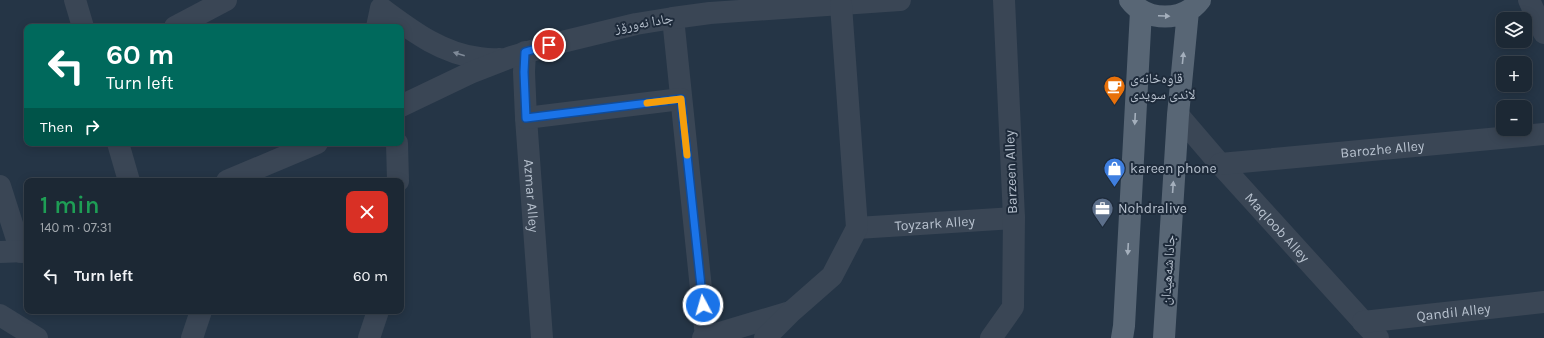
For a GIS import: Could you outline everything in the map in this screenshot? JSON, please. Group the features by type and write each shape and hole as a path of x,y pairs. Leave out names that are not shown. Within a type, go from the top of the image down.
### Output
{"main road":[{"path":"1122,338 1124,319 1136,5 1153,15 1165,17 1177,15 1194,5"},
{"name":"جادا شەهیدان","path":"1164,338 1178,115 1194,5"}],"street":[{"path":"75,0 82,24"},
{"path":"182,24 226,0"},
{"name":"جادا نەورۆز","path":"404,105 470,73 518,55 598,32 673,18 782,4 841,5 900,0"},
{"name":"Barzeen Alley","path":"991,338 1013,307 1014,218 1004,0"},
{"path":"1529,0 1544,33"},
{"path":"765,338 791,312 832,276 857,228 841,5"},
{"path":"380,16 395,24"},
{"path":"673,18 705,337 791,312"},
{"path":"404,29 447,50 470,57 493,60 518,55"},
{"name":"Azmar Alley","path":"518,55 524,72 542,338"},
{"path":"526,118 681,99"},
{"name":"Maqloob Alley","path":"1178,115 1220,164 1378,338"},
{"name":"Barozhe Alley","path":"1220,164 1544,134"},
{"path":"119,146 128,178"},
{"path":"273,162 295,146"},
{"path":"234,178 310,146"},
{"path":"397,146 398,178"},
{"path":"0,186 16,252"},
{"name":"Toyzark Alley","path":"857,228 1014,218"},
{"name":"Qandil Alley","path":"1363,322 1544,302"},
{"path":"192,338 200,314"},
{"path":"369,338 377,314"},
{"path":"0,315 37,338"}],"slow traffic":[{"path":"647,103 681,99 687,155"}],"place":[{"name":"قاوەخانەی لاندی سویدی","path":"1114,106"},
{"name":"kareen phone","path":"1115,188"},
{"name":"Nohdralive","path":"1103,228"}],"route":[{"path":"549,45 525,52 524,72 526,118 681,99 703,305"}]}
